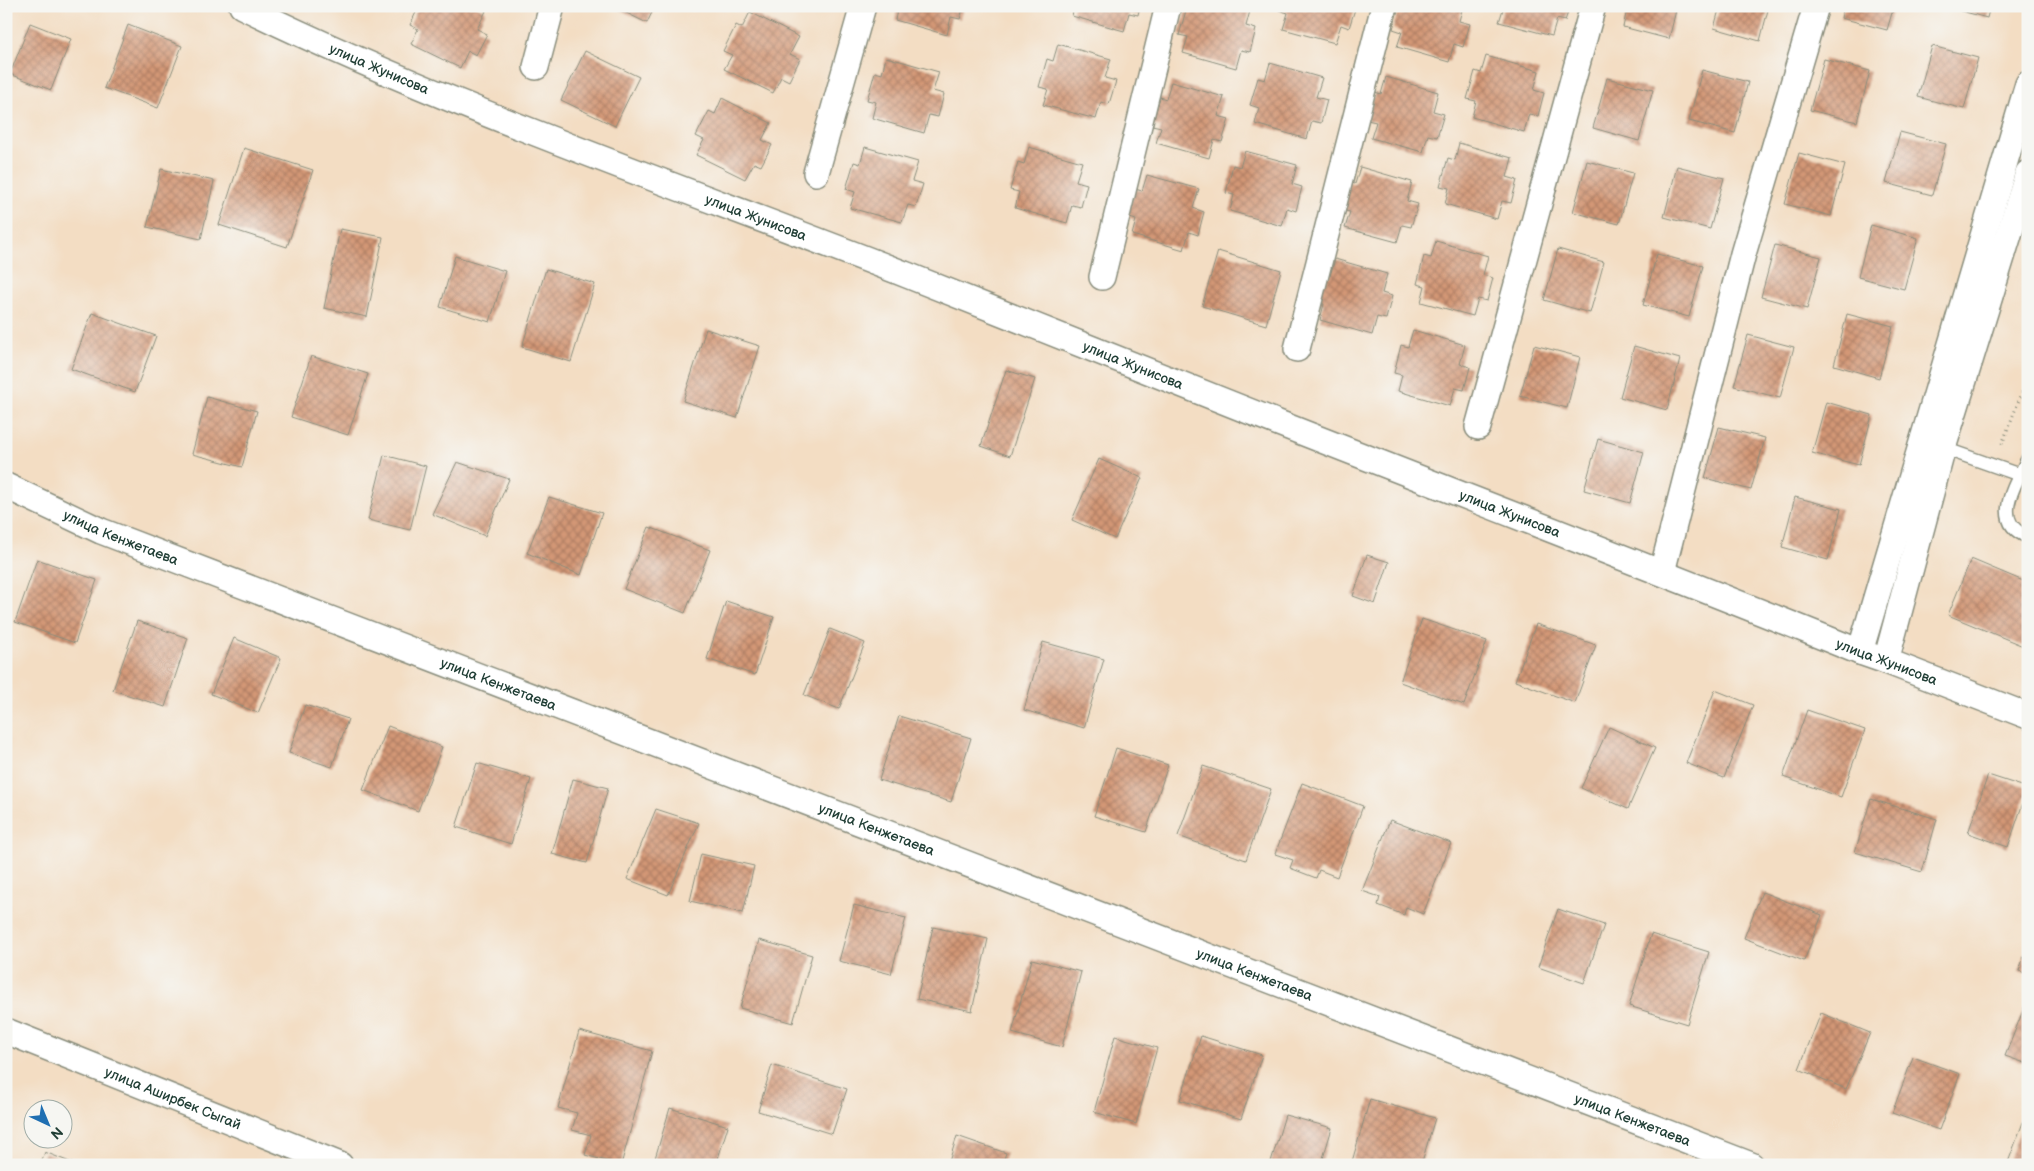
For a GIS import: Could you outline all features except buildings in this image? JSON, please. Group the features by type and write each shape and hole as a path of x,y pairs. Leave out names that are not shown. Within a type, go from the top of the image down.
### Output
{"street":[{"name":"улица Жунисова","path":"242,6 369,66 512,123 907,275 1662,572 1860,652 1886,660 2028,716"},
{"path":"536,67 552,6"},
{"path":"816,173 863,6"},
{"path":"1102,277 1168,6"},
{"path":"1297,349 1384,6"},
{"path":"1478,427 1593,6"},
{"path":"1662,572 1743,254 1816,6"},
{"path":"1860,652 2028,84"},
{"path":"1886,660 1943,448 2028,173"},
{"name":"улица Кенжетаева","path":"6,486 110,535 1751,1165"},
{"name":"улица Аширбек Сыгай","path":"6,1032 340,1165"}],"lane":[{"path":"1943,448 2020,475"},
{"path":"2028,458 2007,507 2011,526 2017,533 2028,537"}],"path":[{"path":"2001,448 2028,377"}]}
